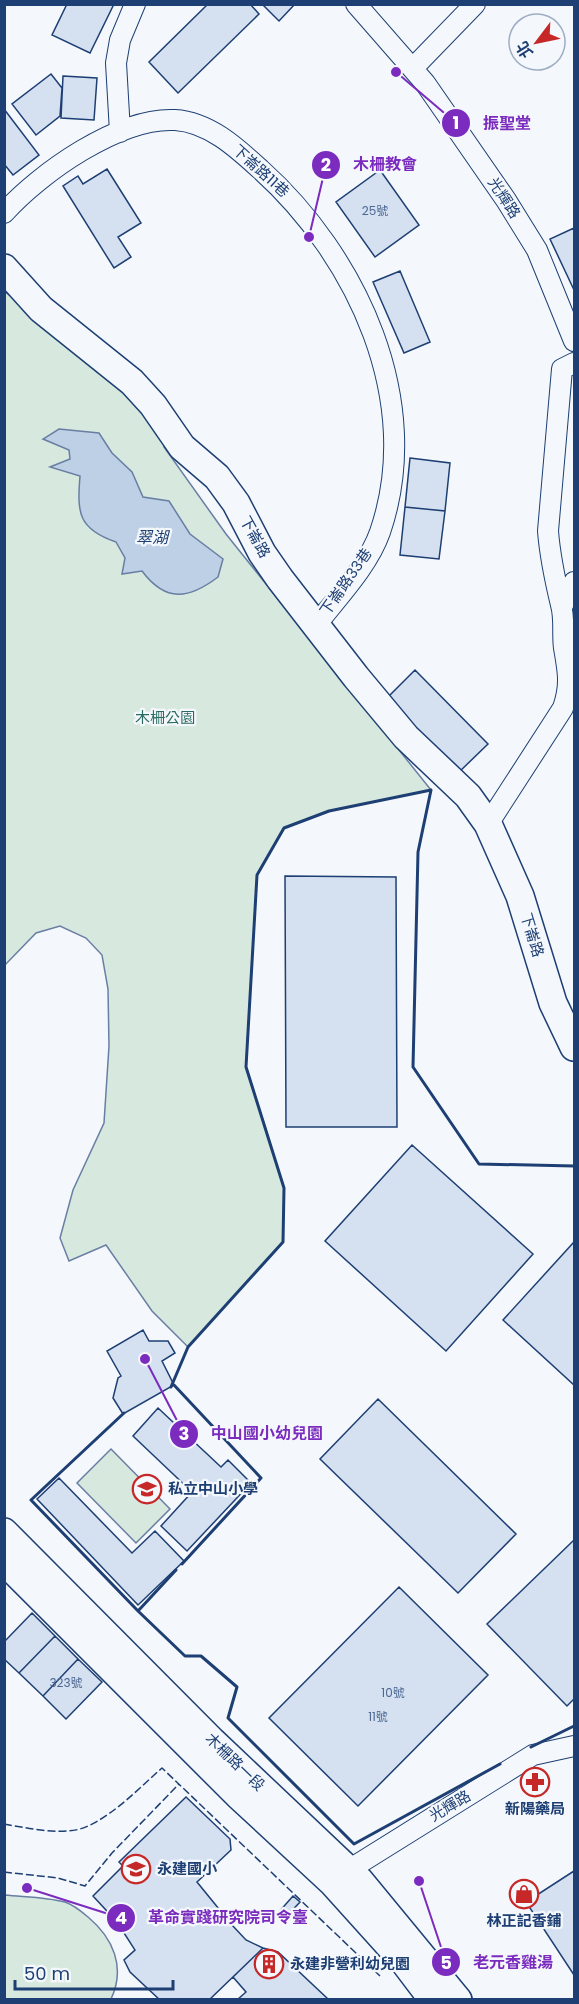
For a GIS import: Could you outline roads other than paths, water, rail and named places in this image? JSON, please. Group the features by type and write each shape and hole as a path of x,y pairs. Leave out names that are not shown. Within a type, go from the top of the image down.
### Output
{"main road":[{"name":"下崙路","path":"4,268 41,309 132,382 153,405 182,447 217,477 236,503 262,553 316,625 406,737 468,796 489,824 520,896 553,1003 574,1047"},
{"name":"木柵路一段","path":"4,1532 212,1741 339,1875 433,2000"},
{"name":"木柵路一段","path":"4,1561 238,1795 339,1875 360,1881 458,2000"}],"street":[{"path":"120,132 116,63 120,40 135,4"},
{"name":"光輝路","path":"356,4 413,68 480,162 537,250 574,341"},
{"path":"413,68 475,4"},
{"name":"下崙路11巷","path":"4,213 22,193 53,168 120,132 147,123 176,120 200,126 234,146 304,212 329,246 360,301 382,362"},
{"name":"下崙路33巷","path":"316,625 358,570 379,533 390,493 394,444 382,362"},
{"path":"489,824 563,708 569,692 570,673 564,647 562,607 550,558 548,531 562,369 574,363"},
{"path":"562,607 574,582"},
{"name":"光輝路","path":"339,1875 533,1755 574,1746"}],"water":[{"name":"翠湖","path":"59,429 99,433 112,453 132,472 143,497 169,501 190,534 223,559 218,577 197,590 178,594 160,589 142,571 122,574 125,558 116,542 94,531 83,518 79,500 80,476 50,467 70,459 69,450 43,439"}],"place":[{"name":"振聖堂","path":"396,72"},
{"name":"木柵教會","path":"309,237"},
{"name":"中山國小幼兒園","path":"145,1359"},
{"name":"私立中山小學","path":"147,1489"},
{"name":"新陽藥局","path":"535,1782"},
{"name":"永建國小","path":"136,1869"},
{"name":"老元香雞湯","path":"419,1881"},
{"name":"革命實踐研究院司令臺","path":"27,1888"},
{"name":"林正記香鋪","path":"524,1894"},
{"name":"永建非營利幼兒園","path":"269,1964"}],"park label":[{"name":"木柵公園","path":"165,718"}]}
